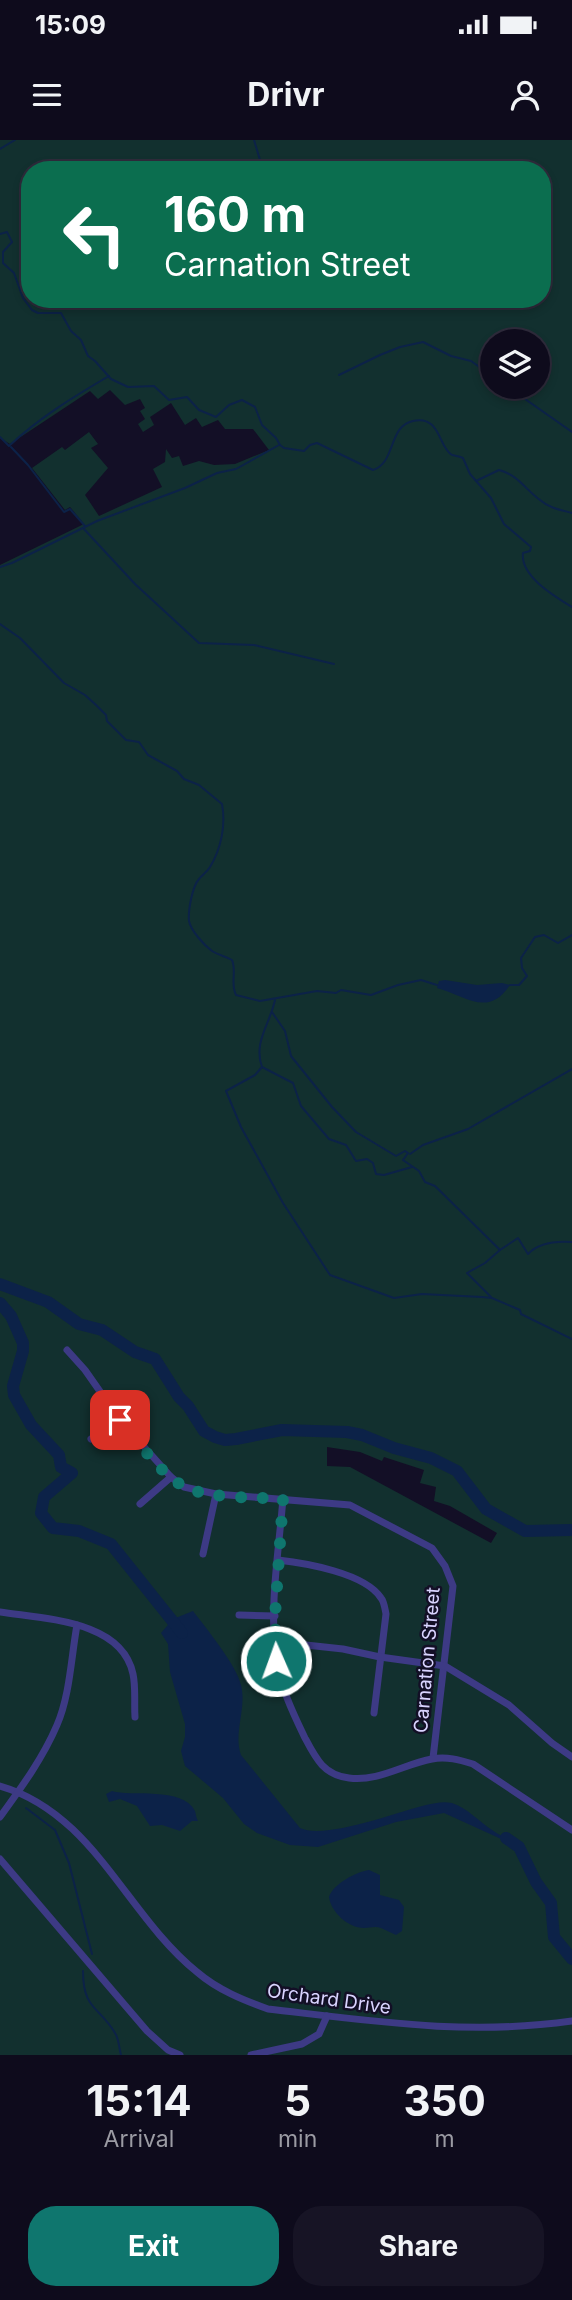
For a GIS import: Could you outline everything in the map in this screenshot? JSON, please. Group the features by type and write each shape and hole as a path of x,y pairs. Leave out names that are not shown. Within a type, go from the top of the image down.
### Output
{"street":[{"name":"Carnation Street","path":"67,1350 85,1370 120,1420 171,1477 184,1487 216,1494 350,1505 432,1548 453,1586 433,1758"},
{"path":"91,1439 120,1420"},
{"path":"141,1504 171,1477"},
{"path":"203,1554 216,1494"},
{"path":"283,1499 275,1616 276,1661 294,1715 319,1765 333,1775 352,1779 375,1777 433,1758 458,1759 474,1764 572,1830"},
{"path":"278,1560 346,1575 367,1585 382,1598 386,1614 374,1713"},
{"path":"0,1612 77,1625 107,1636 118,1645 133,1673 135,1717"},
{"path":"239,1615 275,1616"},
{"path":"0,1817 46,1748 58,1723 77,1625"},
{"path":"275,1645 343,1649 445,1666 509,1705 572,1757"},
{"name":"Orchard Drive","path":"0,1786 18,1791 43,1805 85,1839 172,1948 196,1972 225,1992 268,2009 439,2028 527,2027 572,2021"},
{"path":"0,1860 146,2031 168,2050 180,2055"},
{"path":"251,2055 302,2044 319,2034 327,2016"}],"green space":[{"path":"0,140 572,140 572,2055 0,2055 0,565 84,524 70,507 65,510 32,468 62,447 65,450 89,432 98,444 91,448 108,468 85,495 99,516 162,487 153,469 165,462 166,449 172,458 179,456 183,466 199,461 214,465 235,464 269,450 253,429 225,429 218,420 202,427 196,418 185,425 171,403 150,417 154,425 143,432 138,424 145,419 140,411 145,408 140,399 125,405 110,390 98,399 90,391 10,444 0,438","holes":["327,1447 360,1452 382,1461 384,1457 424,1470 420,1483 436,1487 434,1501 450,1506 497,1533 491,1543 350,1467 327,1466"]}],"water":[{"path":"439,981 477,985 510,985 502,995 485,1003 437,988"},
{"path":"193,1611 227,1658 241,1685 238,1738 241,1755 300,1828 311,1831 343,1828 426,1805 449,1802 463,1808 519,1847 444,1813 396,1822 318,1847 290,1845 257,1833 244,1824 223,1798 185,1766 181,1751 185,1724 170,1672 168,1644 161,1633 173,1619"},
{"path":"112,1791 180,1798 189,1803 198,1821 192,1821 180,1831 162,1825 150,1826 137,1806 120,1799 109,1802 106,1794"},
{"path":"369,1870 380,1875 380,1895 399,1900 404,1907 402,1931 396,1935 379,1927 364,1928 352,1925 341,1918 330,1903 331,1892 340,1883"}],"waterway":[{"path":"0,149 15,140"},
{"path":"254,140 260,161"},
{"path":"0,234 7,232 12,242 3,252 3,263 14,273 21,292"},
{"path":"30,308 38,313 61,313 71,331 81,340 88,356 111,379 128,387 154,386 169,400 187,397 199,410 216,417 229,405 242,400 255,407 262,425 284,448 304,451 317,443 373,470 385,460 395,437 405,424 422,420 429,423 438,433 447,451 463,458 470,474 491,498 504,524 531,547 530,551 523,553 527,570 532,577 572,607"},
{"path":"339,375 400,347 423,342 451,356 471,361 480,367"},
{"path":"0,437 9,446 57,408 109,376"},
{"path":"525,399 572,432"},
{"path":"0,567 97,521 217,473 236,469 279,445"},
{"path":"11,447 64,512 70,509 85,526"},
{"path":"476,481 499,470 506,472 547,505 572,513"},
{"path":"84,529 135,584 199,643 254,645 334,664"},
{"path":"0,624 20,638 64,683 96,705 126,740 139,742 148,755 177,771 184,779 199,785 222,804 223,828 220,845 210,867 194,888 189,921 202,942 214,952 232,960 236,995 260,1001 317,991 336,993 341,990 371,995 421,980 437,985"},
{"path":"510,985 519,985 527,976 522,968 521,958 535,937 544,935 558,943 572,935"},
{"path":"275,1000 261,1041 262,1067 293,1083 301,1106 329,1139 346,1145 356,1161 367,1159 373,1163 376,1174 384,1175 412,1167"},
{"path":"272,1012 285,1031 291,1056 332,1107 356,1132 396,1156 405,1151 408,1153 403,1160 419,1171 425,1182 435,1186 500,1250 518,1238 528,1254 543,1245 572,1242"},
{"path":"262,1067 255,1075 226,1091 241,1127 283,1203 330,1275 394,1298 422,1294 492,1298 572,1339"},
{"path":"410,1154 423,1145 468,1129 572,1069"},
{"path":"491,1297 467,1273 500,1250"},
{"path":"0,1284 48,1302 79,1324 102,1330 135,1352 155,1359 204,1431 215,1437 236,1439 282,1430 362,1435 394,1448 431,1458 457,1471 486,1509 525,1531 572,1530"},
{"path":"0,1303 11,1316 23,1343 13,1386 14,1395 31,1425 59,1455 61,1467 72,1473 44,1497 41,1513 53,1528 79,1531 111,1544 182,1633"},
{"path":"26,1808 55,1830 69,1863 92,1954"},
{"path":"506,1838 519,1847 536,1882 551,1903 554,1937 572,1959"},
{"path":"83,1971 89,2001 115,2033 121,2055"}],"route":[{"path":"120,1420 171,1477 184,1487 199,1492 283,1499 275,1616 276,1661"}]}
